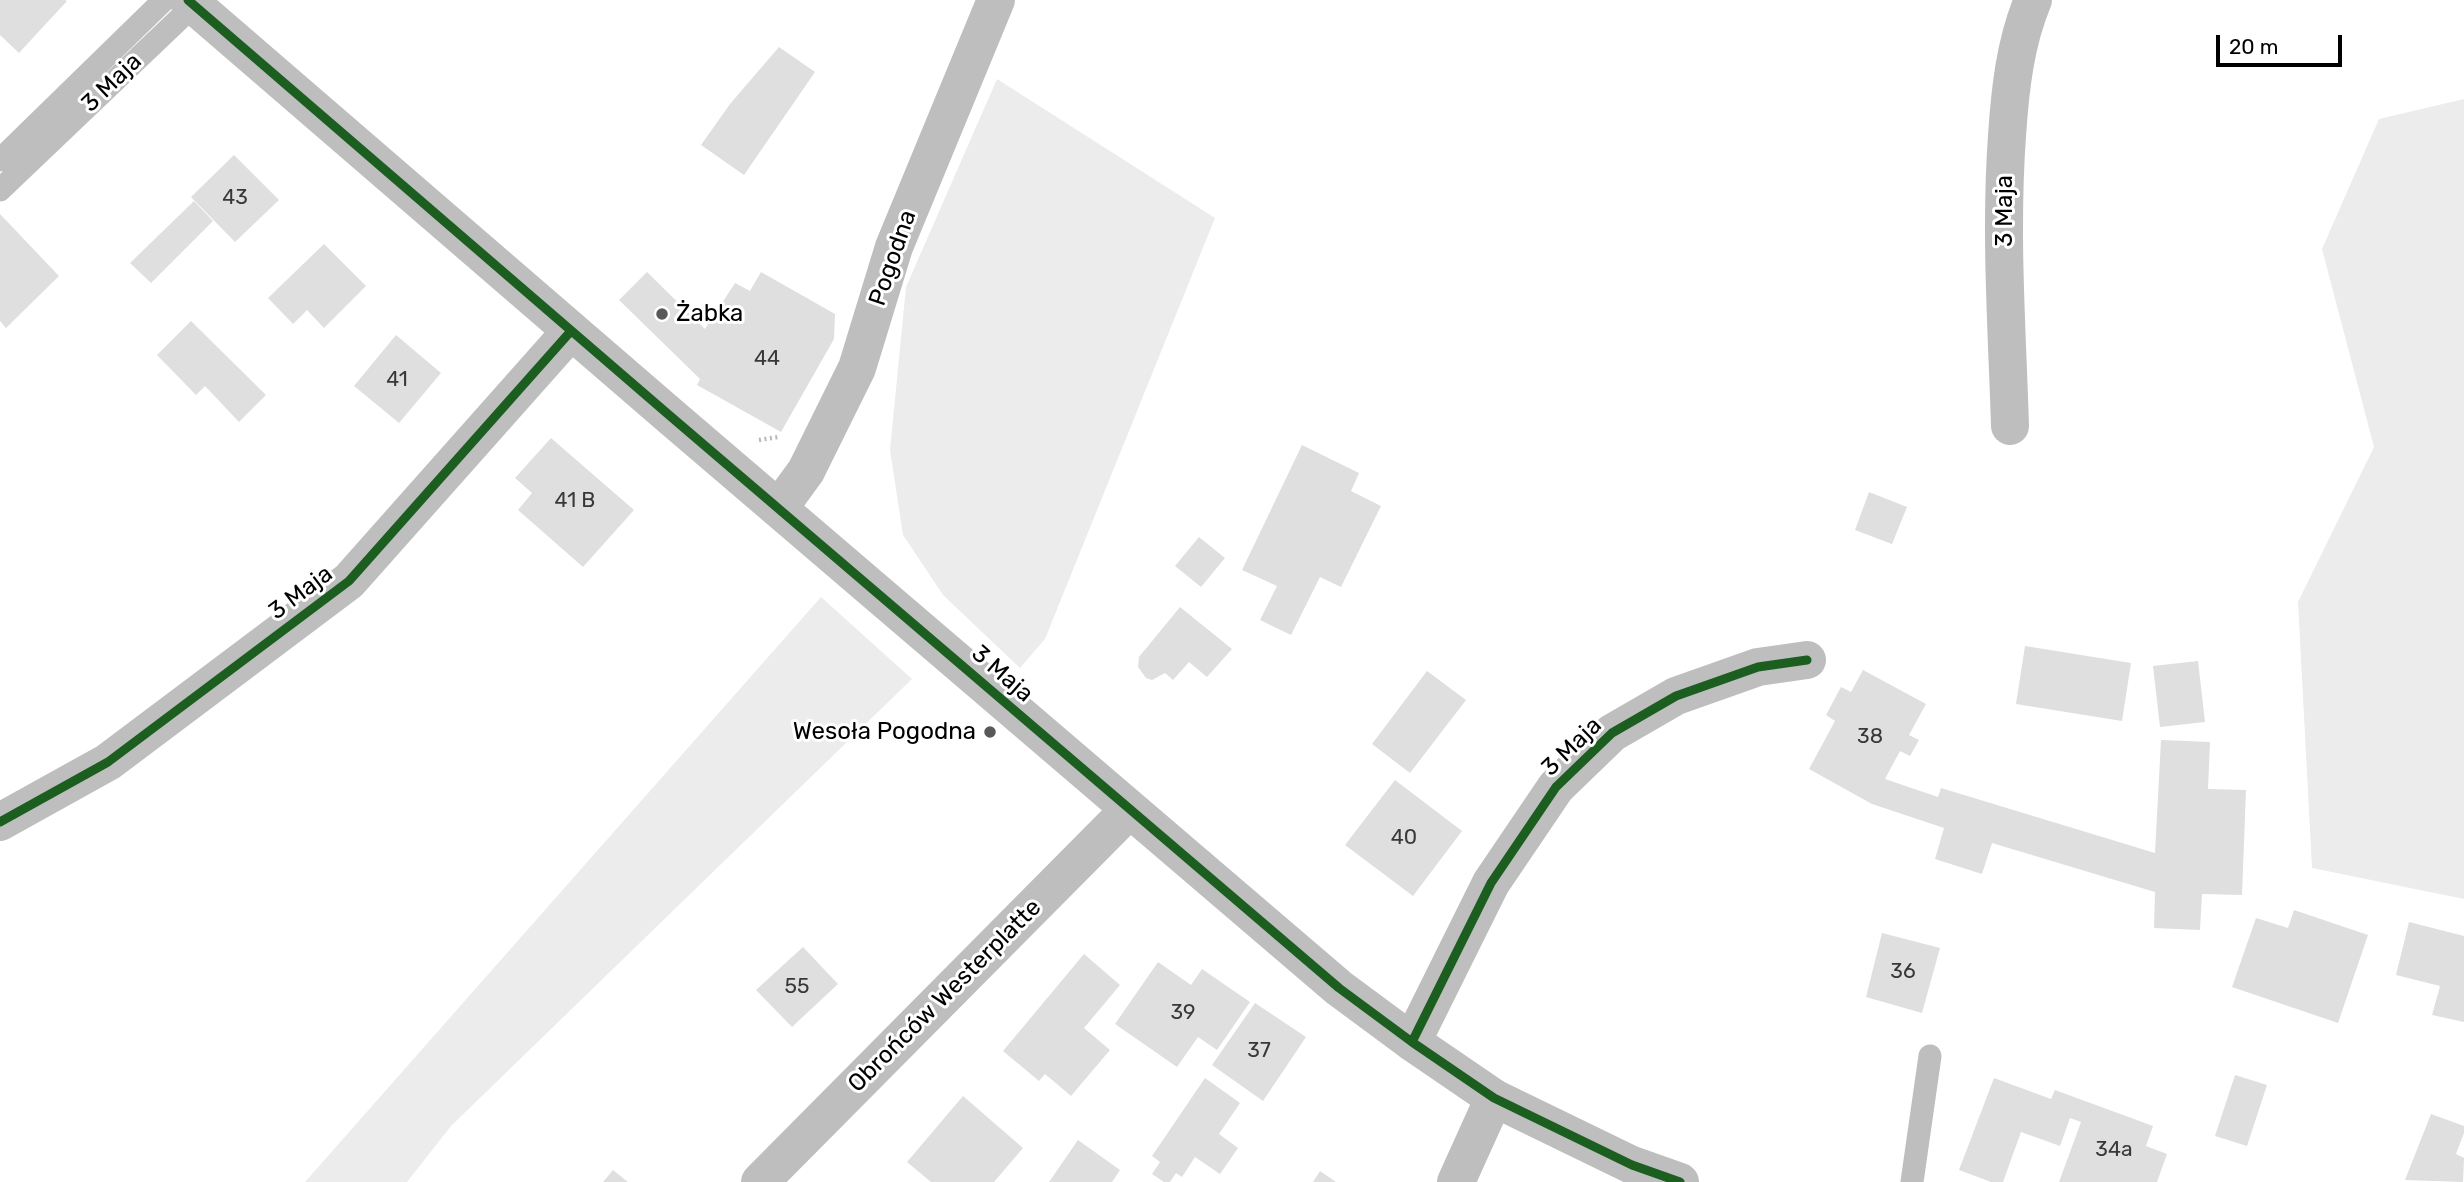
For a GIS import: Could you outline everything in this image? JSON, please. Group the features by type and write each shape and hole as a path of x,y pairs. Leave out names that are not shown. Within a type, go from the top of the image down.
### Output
{"street":[{"name":"Pogodna","path":"779,509 806,471 857,368 894,247 996,0"},
{"name":"3 Maja","path":"2010,426 2003,194 2010,94 2024,22 2033,0"},
{"name":"3 Maja","path":"182,2 1339,988 1494,1098 1632,1165 1679,1182"},
{"name":"3 Maja","path":"0,821 108,762 349,582 571,331"},
{"name":"3 Maja","path":"1412,1042 1491,883 1556,787 1612,733 1676,696 1758,667 1807,660"},
{"name":"Obrońców Westerplatte","path":"760,1182 1129,810"},
{"path":"1456,1182 1494,1098"}],"lane":[{"name":"3 Maja","path":"0,160 182,2"},
{"name":"3 Maja","path":"0,190 182,2"},
{"path":"1912,1182 1930,1056"}],"path":[{"path":"751,437 759,440 781,436"}],"shaded area":[{"path":"997,79 1215,218 1045,639 1020,668 943,595 903,535 890,450 906,287"},
{"path":"2464,99 2464,899 2312,868 2298,602 2374,447 2322,249 2379,119"},
{"path":"821,597 912,679 451,1126 407,1182 305,1182"}],"building":[{"path":"0,0 67,1 19,53 0,35"},
{"path":"779,47 815,72 744,175 701,145 730,104"},
{"path":"234,155 279,200 235,242 191,197"},
{"path":"194,201 213,221 151,283 130,263"},
{"path":"0,214 59,276 6,328 0,321"},
{"path":"324,244 366,286 324,328 307,310 293,324 268,298"},
{"path":"647,272 705,329 735,283 750,291 761,272 835,314 834,339 781,432 697,385 700,379 619,300"},
{"path":"191,321 266,395 239,422 205,386 196,395 157,355"},
{"path":"396,335 441,373 399,423 354,386"},
{"path":"551,438 634,510 583,567 518,510 532,493 515,478"},
{"path":"1302,445 1359,473 1351,491 1381,506 1341,587 1320,577 1291,635 1260,620 1277,586 1242,570"},
{"path":"1869,492 1907,507 1892,544 1855,530"},
{"path":"1199,537 1225,558 1201,587 1175,566"},
{"path":"1180,607 1232,649 1207,677 1189,662 1173,680 1165,673 1152,680 1146,678 1138,667 1139,657"},
{"path":"2025,646 2131,663 2122,721 2016,704"},
{"path":"2198,661 2205,722 2160,727 2153,666"},
{"path":"1863,670 1926,704 1909,735 1919,740 1910,756 1900,751 1885,779 1938,797 1941,788 2155,853 2161,740 2210,742 2208,789 2246,790 2242,895 2202,894 2200,930 2154,928 2155,892 1992,843 1982,874 1935,859 1944,828 1872,804 1809,769 1835,721 1826,715 1841,687 1851,692"},
{"path":"1427,671 1466,700 1410,773 1372,744"},
{"path":"1395,780 1462,831 1413,896 1345,845"},
{"path":"2294,910 2368,935 2338,1023 2232,987 2256,918 2288,928"},
{"path":"2409,922 2464,936 2464,1022 2432,1015 2440,986 2396,975"},
{"path":"1882,933 1940,948 1922,1013 1866,997"},
{"path":"803,947 838,984 792,1027 756,990"},
{"path":"1084,954 1120,985 1084,1028 1110,1050 1071,1096 1045,1074 1039,1081 1003,1051"},
{"path":"1158,962 1191,985 1202,969 1250,1002 1217,1050 1198,1037 1177,1067 1115,1024"},
{"path":"1255,1003 1306,1037 1263,1101 1212,1065"},
{"path":"2235,1075 2267,1085 2247,1146 2215,1136"},
{"path":"1205,1078 1240,1103 1219,1134 1238,1148 1220,1174 1195,1157 1182,1177 1176,1173 1170,1182 1164,1182 1152,1174 1160,1162 1152,1156"},
{"path":"1994,1078 2051,1099 2055,1090 2153,1126 2146,1146 2167,1154 2157,1182 2059,1182 2081,1122 2070,1118 2060,1146 2021,1132 2003,1182 1991,1182 1959,1170"},
{"path":"963,1096 1023,1148 994,1182 931,1182 907,1162"},
{"path":"2431,1114 2464,1126 2456,1154 2464,1158 2463,1182 2405,1180"},
{"path":"1078,1140 1120,1170 1112,1182 1049,1182"},
{"path":"613,1170 628,1182 603,1182"},
{"path":"1320,1171 1336,1182 1313,1182"}],"cycle path":[{"path":"188,0 1339,988 1494,1098 1632,1165 1680,1182"},
{"path":"0,822 108,762 349,581 571,331"},
{"path":"1412,1042 1491,883 1556,787 1612,733 1676,696 1758,667 1807,660"}],"place":[{"name":"Żabka","path":"662,314"},
{"name":"Wesoła Pogodna","path":"990,732"}]}
